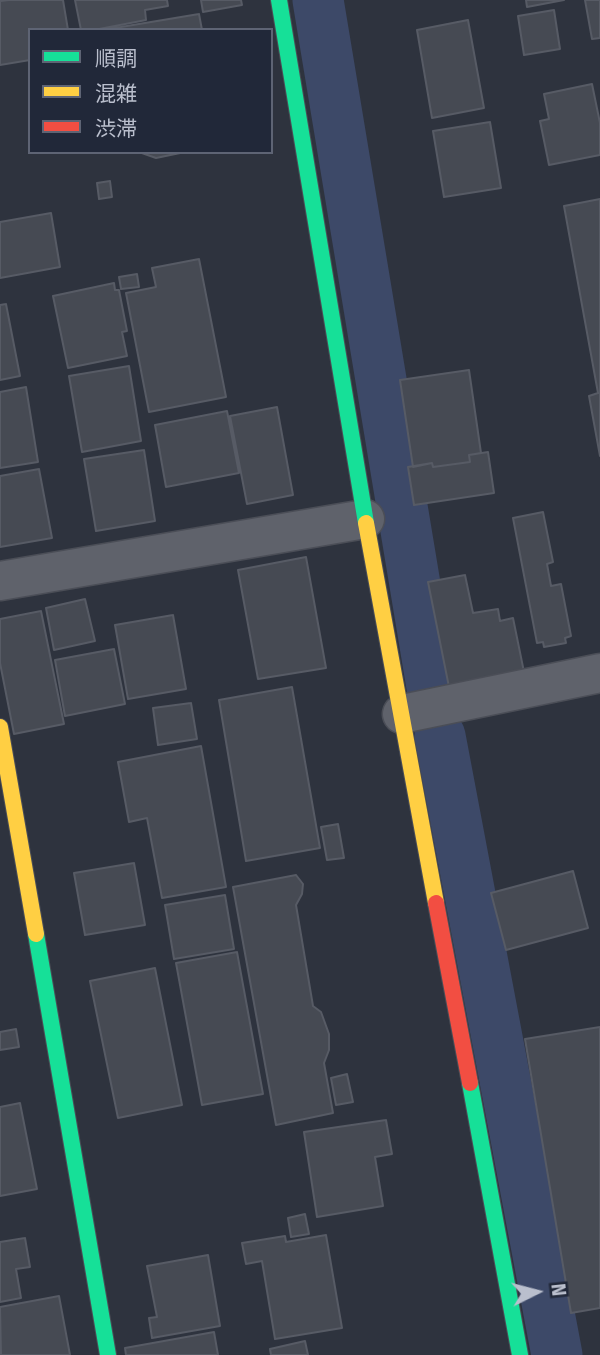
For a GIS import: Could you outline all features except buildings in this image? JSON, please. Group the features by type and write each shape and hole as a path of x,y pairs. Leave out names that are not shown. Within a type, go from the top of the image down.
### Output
{"street":[{"path":"279,0 365,519 520,1355"},
{"path":"0,581 365,519"},
{"path":"402,714 600,673"},
{"path":"0,727 108,1355"}],"waterway":[{"path":"318,0 432,687"},
{"path":"440,736 557,1355"}],"traffic: fast":[{"path":"279,0 366,523"},
{"path":"36,934 108,1355"},
{"path":"470,1083 520,1355"}],"traffic: slow":[{"path":"366,523 436,903"},
{"path":"0,727 36,934"}],"traffic: jam":[{"path":"436,903 470,1083"}]}
